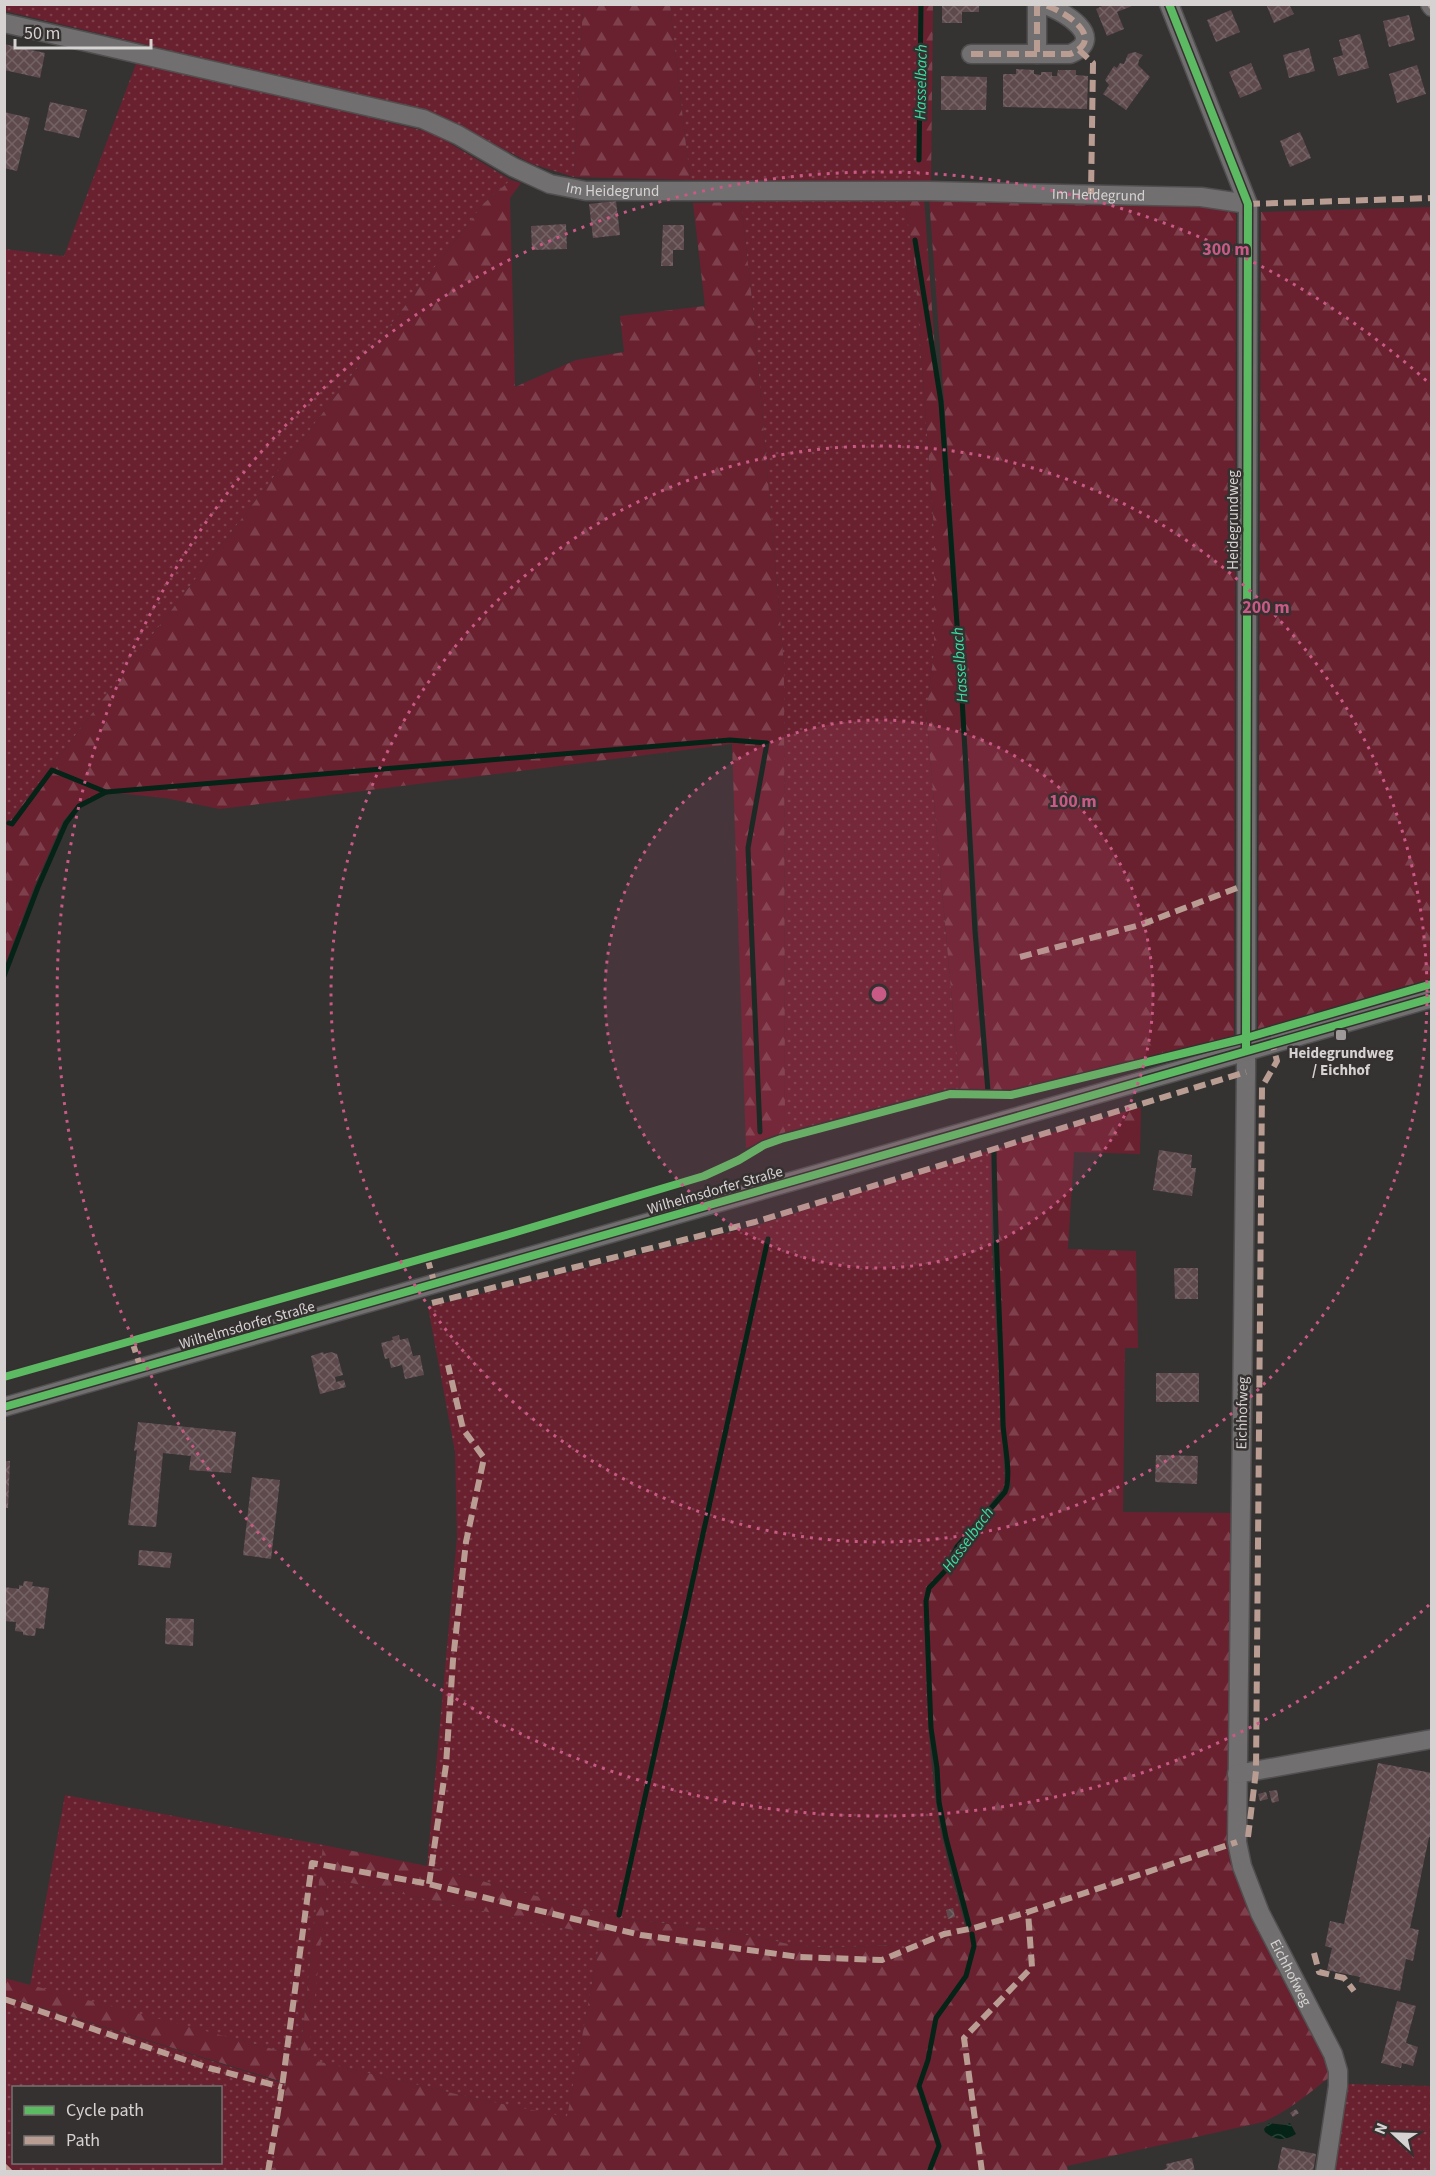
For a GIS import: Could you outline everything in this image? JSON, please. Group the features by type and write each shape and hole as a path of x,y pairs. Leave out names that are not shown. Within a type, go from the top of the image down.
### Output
{"street":[{"path":"971,54 1038,54 1070,54 1079,50 1084,42 1083,30 1077,22 1039,4 1038,54"},
{"name":"Heidegrundweg","path":"1168,4 1248,204 1246,1052"},
{"name":"Im Heidegrund","path":"4,23 423,119 550,184 586,191 739,189 952,191 1201,197 1248,204"},
{"name":"Wilhelmsdorfer Straße","path":"4,1407 1431,998"},
{"name":"Eichhofweg","path":"1246,1052 1237,1842 1242,1866 1260,1913 1333,2054 1338,2071 1338,2086 1325,2172"},
{"path":"1237,1774 1431,1739"}],"green space":[{"path":"5,4 583,5 574,177 532,164 437,114 5,11"},
{"path":"583,5 670,5 690,180 574,177"},
{"path":"670,5 922,5 919,184 690,180"},
{"path":"922,5 933,5 931,184 919,184"},
{"path":"137,61 433,133 511,180 484,203 8,823 4,822 4,249 64,256"},
{"path":"511,180 521,183 510,198 515,387 576,360 624,352 620,316 705,306 693,203 741,202 754,318 784,665 785,1133 746,1148 732,744 220,809 165,798 106,792 78,804 63,821 34,887 5,965 5,822 8,823 484,203"},
{"path":"924,198 959,681 979,1019 986,1091 960,1089 926,714 934,653 934,530 914,257 904,199"},
{"path":"929,198 1225,207 1236,214 1234,1037 1103,1072 1014,1091 991,1092 986,1040"},
{"path":"904,199 914,257 934,530 934,653 926,714 960,1089 785,1133 784,665 754,318 741,202"},
{"path":"1431,207 1431,980 1258,1032 1261,212"},
{"path":"1141,1107 1140,1154 1074,1152 1068,1249 1136,1251 1138,1348 1125,1348 1123,1512 1233,1513 1230,1848 1325,2052 1331,2076 1290,2107 1263,2122 1067,2166 1068,2171 274,2171 286,2083 5,1996 4,1978 300,2056 323,1845 427,1866 617,1918 728,1931 793,1945 827,1948 893,1945 894,1955 971,1931 947,1837 941,1802 939,1769 932,1729 928,1602 931,1588 947,1571 959,1548 1011,1487 1005,1443 995,1149","holes":["328,1878 601,1936 567,2117 473,2098 308,2059"]},
{"path":"991,1150 992,1248 1005,1486 953,1547 942,1571 926,1588 924,1602 929,1728 936,1803 967,1932 894,1956 892,1945 827,1948 793,1945 728,1931 617,1918 427,1866 457,1537 455,1452 428,1307 755,1226"},
{"path":"65,1795 323,1845 300,2056 30,1986"},
{"path":"328,1878 601,1936 567,2118 307,2059"},
{"path":"4,1996 286,2084 274,2171 5,2171"},
{"path":"1347,2084 1431,2086 1431,2171 1330,2172"}],"water":[{"path":"1269,2123 1285,2125 1290,2123 1296,2134 1284,2139 1273,2137 1264,2129"}],"building":[{"path":"942,4 979,4 979,12 962,12 962,23 942,23"},
{"path":"1106,4 1131,4 1132,6 1117,12 1124,29 1107,36 1096,9"},
{"path":"1266,4 1289,4 1294,14 1274,23"},
{"path":"1231,10 1240,32 1216,42 1207,20"},
{"path":"1409,15 1415,40 1389,47 1383,21"},
{"path":"1360,34 1369,68 1338,76 1333,58 1343,55 1339,40"},
{"path":"4,44 45,53 40,78 4,70"},
{"path":"1309,48 1315,71 1289,78 1283,55"},
{"path":"1135,52 1143,55 1138,65 1150,77 1126,110 1103,94 1109,85 1105,80 1114,66 1117,68 1120,63 1124,64 1128,54"},
{"path":"1251,63 1262,89 1240,98 1229,72"},
{"path":"1417,65 1426,94 1397,103 1389,74"},
{"path":"1016,69 1034,70 1034,74 1041,75 1041,72 1052,72 1052,76 1057,76 1058,70 1076,70 1076,75 1088,76 1087,109 1003,107 1003,74 1016,74"},
{"path":"941,76 987,77 986,110 941,110"},
{"path":"50,102 87,110 79,138 44,130"},
{"path":"4,112 30,118 17,171 4,168"},
{"path":"1300,132 1311,158 1290,167 1280,141"},
{"path":"616,201 620,235 593,238 589,204"},
{"path":"566,224 567,249 532,250 531,226"},
{"path":"663,225 684,225 684,250 673,250 673,266 661,266"},
{"path":"1159,1150 1192,1155 1191,1168 1196,1168 1192,1196 1153,1190"},
{"path":"1174,1268 1198,1268 1198,1299 1175,1299"},
{"path":"399,1335 400,1340 408,1338 413,1356 420,1355 424,1375 405,1379 402,1365 391,1368 389,1358 385,1359 381,1343 393,1340 392,1337"},
{"path":"323,1352 324,1354 331,1352 337,1354 343,1375 335,1377 336,1382 344,1380 346,1387 320,1394 311,1356"},
{"path":"1156,1373 1199,1373 1199,1402 1156,1402"},
{"path":"138,1422 236,1432 231,1473 189,1470 191,1456 163,1453 156,1527 128,1525"},
{"path":"1156,1455 1198,1456 1197,1484 1155,1482"},
{"path":"4,1461 10,1461 8,1508 4,1508"},
{"path":"252,1477 280,1480 271,1559 243,1555"},
{"path":"139,1550 172,1553 170,1568 138,1565"},
{"path":"24,1581 33,1582 32,1586 49,1588 44,1629 36,1628 35,1636 23,1635 23,1632 15,1631 16,1622 4,1621 4,1587 19,1589 19,1585 23,1586"},
{"path":"166,1618 194,1619 193,1646 165,1644"},
{"path":"1378,1763 1432,1773 1432,1838 1429,1837 1410,1928 1419,1930 1413,1961 1406,1959 1400,1991 1359,1982 1360,1977 1327,1970 1332,1948 1325,1946 1330,1921 1344,1924"},
{"path":"1277,1790 1279,1801 1272,1803 1269,1791"},
{"path":"1266,1792 1268,1799 1260,1801 1258,1794"},
{"path":"953,1908 955,1917 948,1919 946,1910"},
{"path":"1397,2001 1416,2006 1406,2043 1418,2047 1413,2066 1402,2063 1401,2068 1381,2063"},
{"path":"1296,2109 1299,2113 1293,2117 1290,2113"},
{"path":"1282,2147 1316,2154 1313,2172 1277,2172"},
{"path":"1192,2158 1195,2172 1158,2172 1167,2168 1166,2164"}],"waterway":[{"name":"Hasselbach","path":"919,160 921,4"},
{"name":"Hasselbach","path":"915,240 941,402 961,680 975,931 988,1092"},
{"path":"4,976 38,887 66,823 79,806 106,792 730,740 767,743 748,848 760,1132"},
{"path":"9,823 12,824 52,770 106,792"},
{"name":"Hasselbach","path":"969,1925 939,1802 931,1728 926,1601 929,1588 946,1570 957,1547 1005,1492 1007,1485 994,1149"},
{"path":"619,1915 768,1239"},
{"name":"Hasselbach","path":"929,2172 939,2146 919,2086 928,2060 936,2018 966,1976 974,1946 972,1934"}],"marked path":[{"path":"1037,4 1037,54"},
{"path":"971,54 1070,54 1081,47 1085,40 1084,32 1078,25 1060,12 1041,4"},
{"path":"1079,50 1093,63 1091,194"},
{"path":"1248,204 1432,198"},
{"path":"1020,957 1140,925 1245,885"},
{"path":"1248,1837 1256,1771 1262,1087 1277,1061 1271,1039"},
{"path":"432,1303 755,1222 1246,1072"},
{"path":"427,1257 435,1285"},
{"path":"132,1341 141,1369"},
{"path":"429,1884 446,1765 453,1660 466,1542 484,1458 463,1429 448,1365"},
{"path":"268,2172 282,2087 312,1863 424,1883 641,1935 799,1957 882,1960 944,1934 1028,1912 1237,1842"},
{"path":"982,2172 964,2038 1032,1967 1028,1912"},
{"path":"1314,1953 1319,1972 1344,1978 1354,1991"},
{"path":"4,1999 209,2068 282,2087"},
{"path":"4,2166 10,2172"}],"cycle path":[{"path":"1169,4 1248,204 1246,1048"},
{"path":"4,1377 513,1233 704,1176 739,1160 764,1145 781,1139 950,1094 1011,1095 1246,1038 1432,984"},
{"path":"4,1407 1432,998"}],"place":[{"name":"Heidegrundweg / Eichhof","path":"1341,1035"}]}
